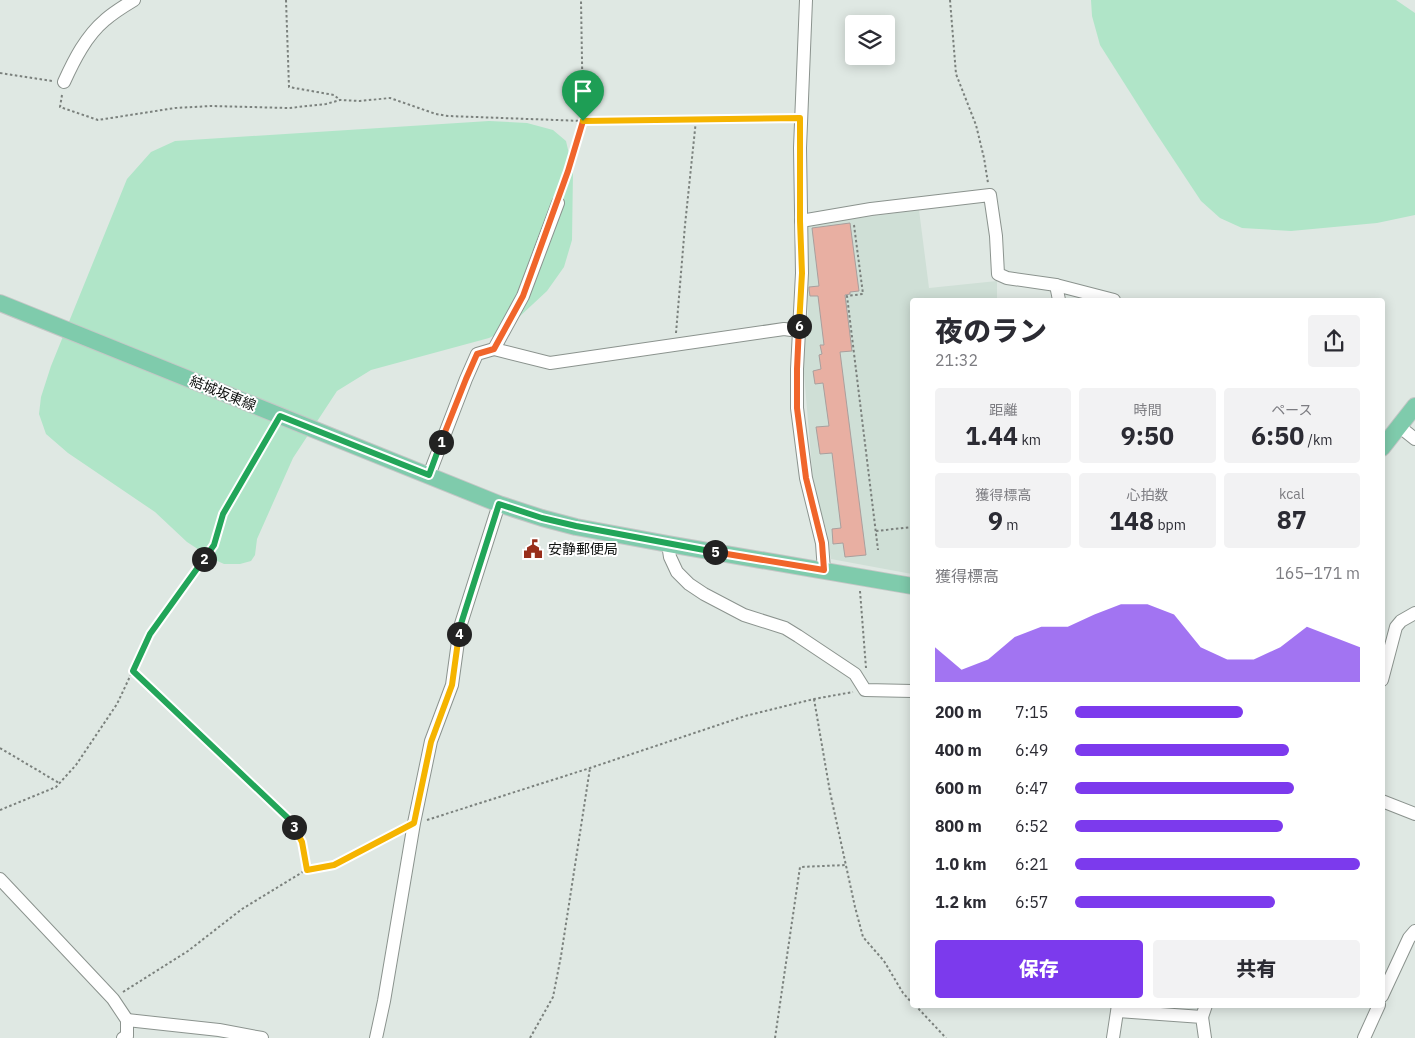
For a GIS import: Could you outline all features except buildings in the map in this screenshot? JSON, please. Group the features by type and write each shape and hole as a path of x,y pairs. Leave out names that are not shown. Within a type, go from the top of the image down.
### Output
{"main road":[{"name":"結城坂東線","path":"0,303 499,504 542,518 668,544 910,586"},
{"path":"1389,436 1415,406"}],"street":[{"path":"64,82 93,32 104,20 134,0"},
{"path":"806,0 800,118 802,273 797,408 806,478 822,543 824,570"},
{"path":"800,221 871,209 990,195 996,236 998,274 1007,278 1056,285 1106,298"},
{"path":"494,349 523,296 558,203"},
{"path":"1056,285 1059,298"},
{"path":"429,475 477,354 494,349 550,363 784,329 799,331"},
{"path":"1389,436 1415,439"},
{"path":"376,1038 414,823 431,742 452,685 460,627 499,504"},
{"path":"668,544 670,558 677,572 689,584 704,594 744,615 785,628 855,674 867,690 910,691"},
{"path":"1385,669 1396,628 1401,621 1415,613"},
{"path":"1385,803 1415,814"},
{"path":"0,879 112,999 127,1020 127,1036 123,1038"},
{"path":"1385,990 1409,938 1415,931"},
{"path":"1113,1038 1118,1008 1204,1011 1205,1038"},
{"path":"1364,1038 1378,1008"},
{"path":"127,1020 219,1030 262,1038"}],"path":[{"path":"286,0 289,87 334,95 340,100"},
{"path":"558,203 583,121 580,0"},
{"path":"950,0 956,74 976,125 990,195"},
{"path":"0,73 64,82 60,107 98,120 174,108 211,106 289,108 326,104 340,100 360,101 390,98 442,116 583,121 800,118"},
{"path":"674,346 696,120"},
{"path":"854,225 863,294 847,296 878,550"},
{"path":"0,810 56,786 76,764 117,704 150,634 214,545 223,514 280,416"},
{"path":"876,531 910,528"},
{"path":"112,999 188,951 242,909 307,870 334,865 414,823 590,768 745,716 814,699 867,690 859,576"},
{"path":"133,671 292,822 302,842 307,870"},
{"path":"814,699 830,792 863,937 884,961 903,993 910,1000"},
{"path":"0,748 59,783"},
{"path":"530,1038 553,996 562,956 590,768"},
{"path":"774,1038 800,868 846,865"},
{"path":"918,1008 946,1038"}],"shaded area":[{"path":"919,210 929,288 997,281 997,298 910,298 910,574 831,559 827,532 815,493 803,361 808,313 805,225"}],"green space":[{"path":"1091,0 1396,0 1415,13 1415,215 1377,223 1291,231 1242,228 1220,218 1201,201 1100,45 1092,16"},
{"path":"489,121 527,123 553,130 566,141 573,171 572,240 564,267 547,291 504,331 489,338 371,370 337,391 293,458 257,539 255,555 251,561 240,564 224,564 213,559 187,542 155,512 68,453 46,434 39,414 41,397 51,366 127,179 151,152 175,141"}],"place":[{"name":"安静郵便局","path":"533,549"}],"route":[{"path":"800,118 802,273 797,408 806,478 822,543 824,570 668,544 576,526 542,518 499,504 460,627 452,685 431,742 414,823 334,865 307,870 302,842 292,822 133,671 150,634 214,545 223,514 280,416 429,475 477,354 494,349 523,296 547,234 583,121 800,118"}]}
